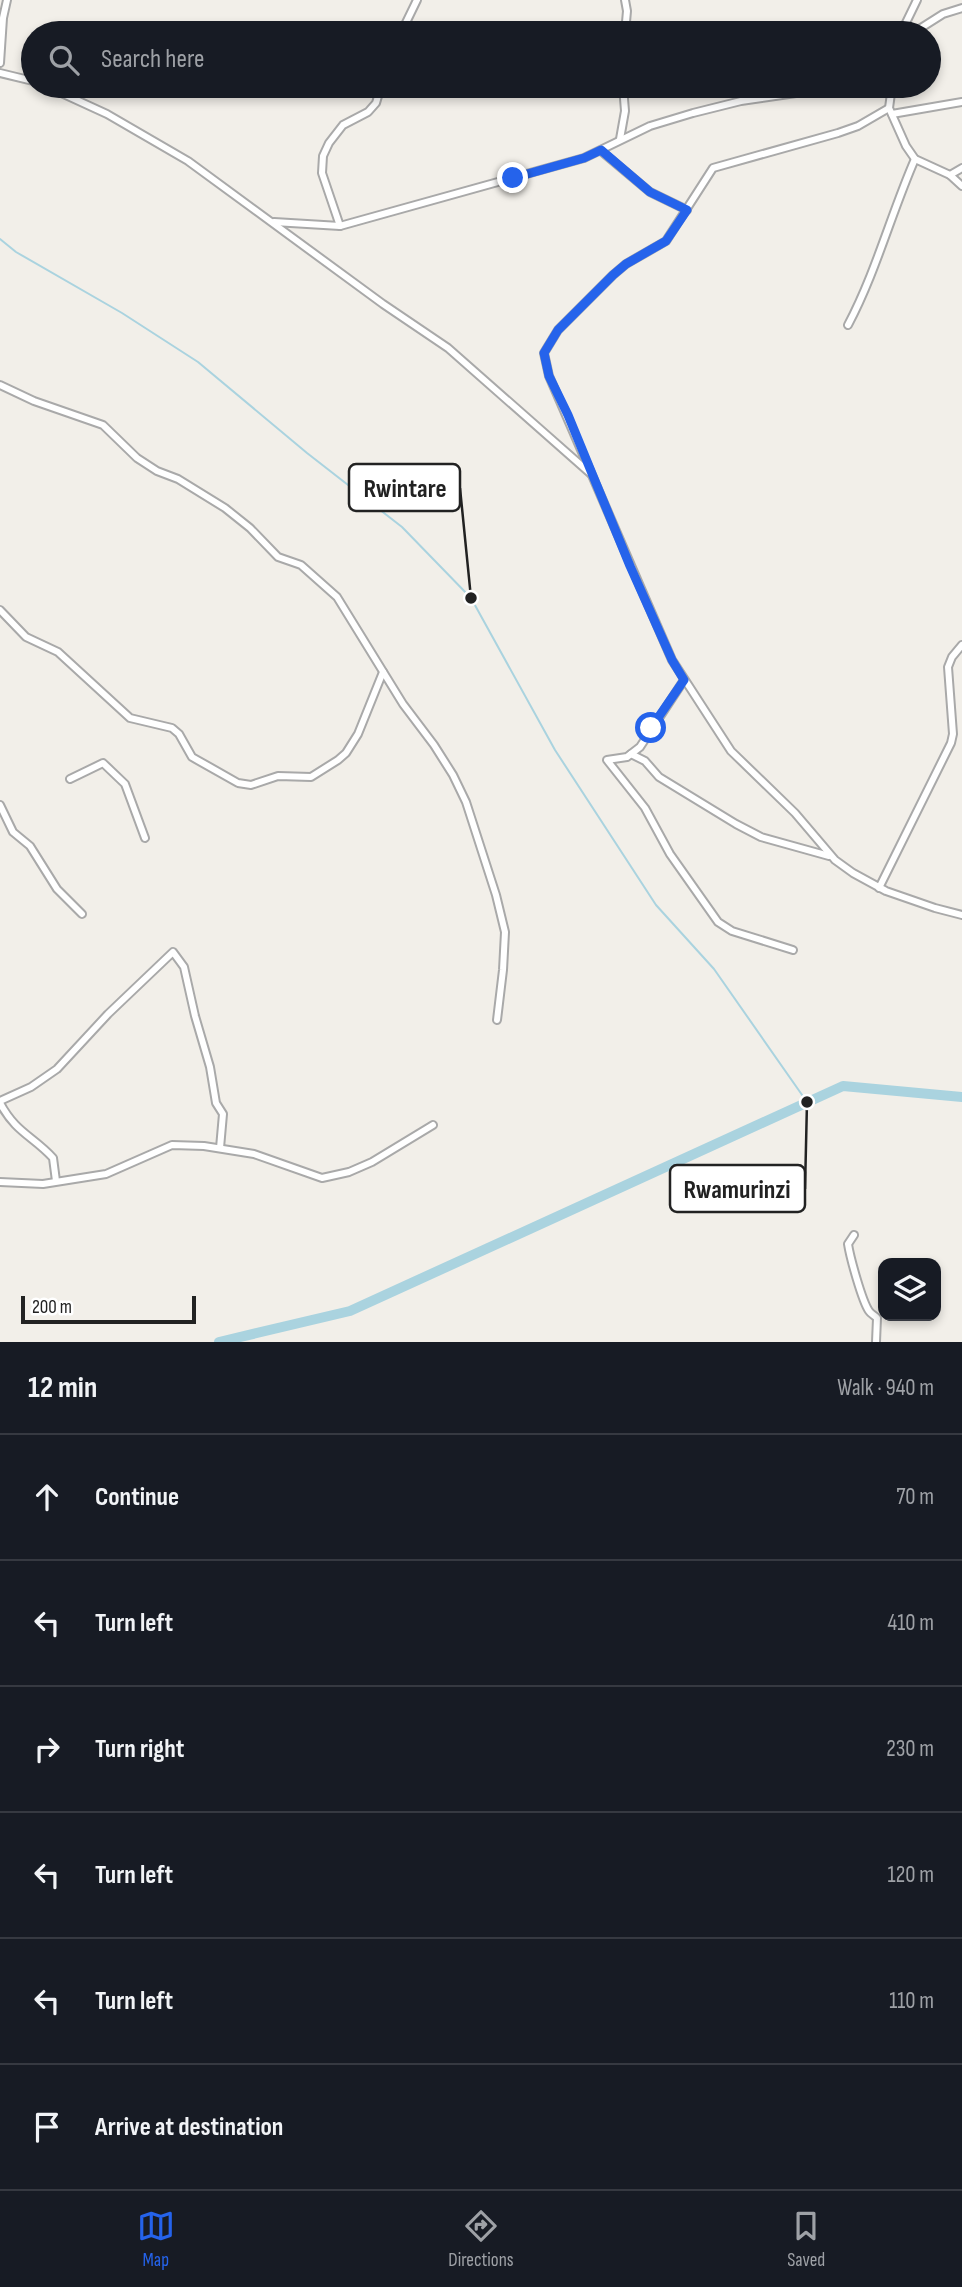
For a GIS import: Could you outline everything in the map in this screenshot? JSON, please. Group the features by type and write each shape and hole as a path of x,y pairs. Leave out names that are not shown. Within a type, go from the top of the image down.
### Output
{"street":[{"path":"0,63 1,17 7,0"},
{"path":"407,21 417,0"},
{"path":"625,0 626,21"},
{"path":"906,21 916,0"},
{"path":"932,21 962,8"},
{"path":"0,73 21,78"},
{"path":"72,98 107,114 188,161 448,348 592,475"},
{"path":"340,226 322,173 323,156 343,125 368,111 377,98"},
{"path":"620,139 625,111 624,98"},
{"path":"272,222 340,226 486,184 540,172 584,158 650,126 693,113 762,98"},
{"path":"892,98 891,111 906,146 915,159 950,174 962,186"},
{"path":"962,102 891,111 838,133 719,164 707,174 666,241 626,264 613,275 558,330 546,347 549,376 672,660 731,751 795,813 832,856 853,873 879,888 962,915"},
{"path":"601,150 650,192 687,210"},
{"path":"848,325 871,275 915,159"},
{"path":"950,174 962,168"},
{"path":"0,385 34,401 103,425 137,458 225,508 250,528 278,557 302,565 337,597 402,704 453,775 472,819 505,932 497,1020"},
{"path":"0,610 26,637 58,652 130,718 172,727 192,757 232,781 248,785 278,776 311,777 338,760 358,734 383,671"},
{"path":"879,888 951,743 953,734 948,667 962,645"},
{"path":"684,680 640,747 627,757 607,760 645,808 670,853 718,922 732,931 793,950"},
{"path":"631,754 645,761 659,777 761,837 832,856"},
{"path":"70,779 103,763 125,784 145,838"},
{"path":"0,805 13,832 30,846 57,889 82,914"},
{"path":"55,1181 53,1158 23,1134 7,1116 0,1102 57,1069 108,1014 173,952 184,967 210,1067 216,1103 223,1114 220,1148"},
{"path":"0,1182 43,1184 106,1174 172,1145 220,1148 254,1154 322,1178 349,1172 433,1125"},
{"path":"854,1235 848,1244 849,1249 869,1311 877,1318 876,1342"}],"waterway":[{"path":"0,239 16,252 122,313 198,362 307,453 402,527 471,598 555,750 656,905 714,969 807,1102"},
{"path":"219,1342 350,1311 843,1086 962,1097"}],"place":[{"name":"Rwintare","path":"471,598"},
{"name":"Rwamurinzi","path":"807,1102"}],"route":[{"path":"513,178 584,158 601,150 650,192 687,210 666,241 626,264 613,275 558,330 544,353 549,376 568,415 630,566 672,660 684,680 651,728"}]}
